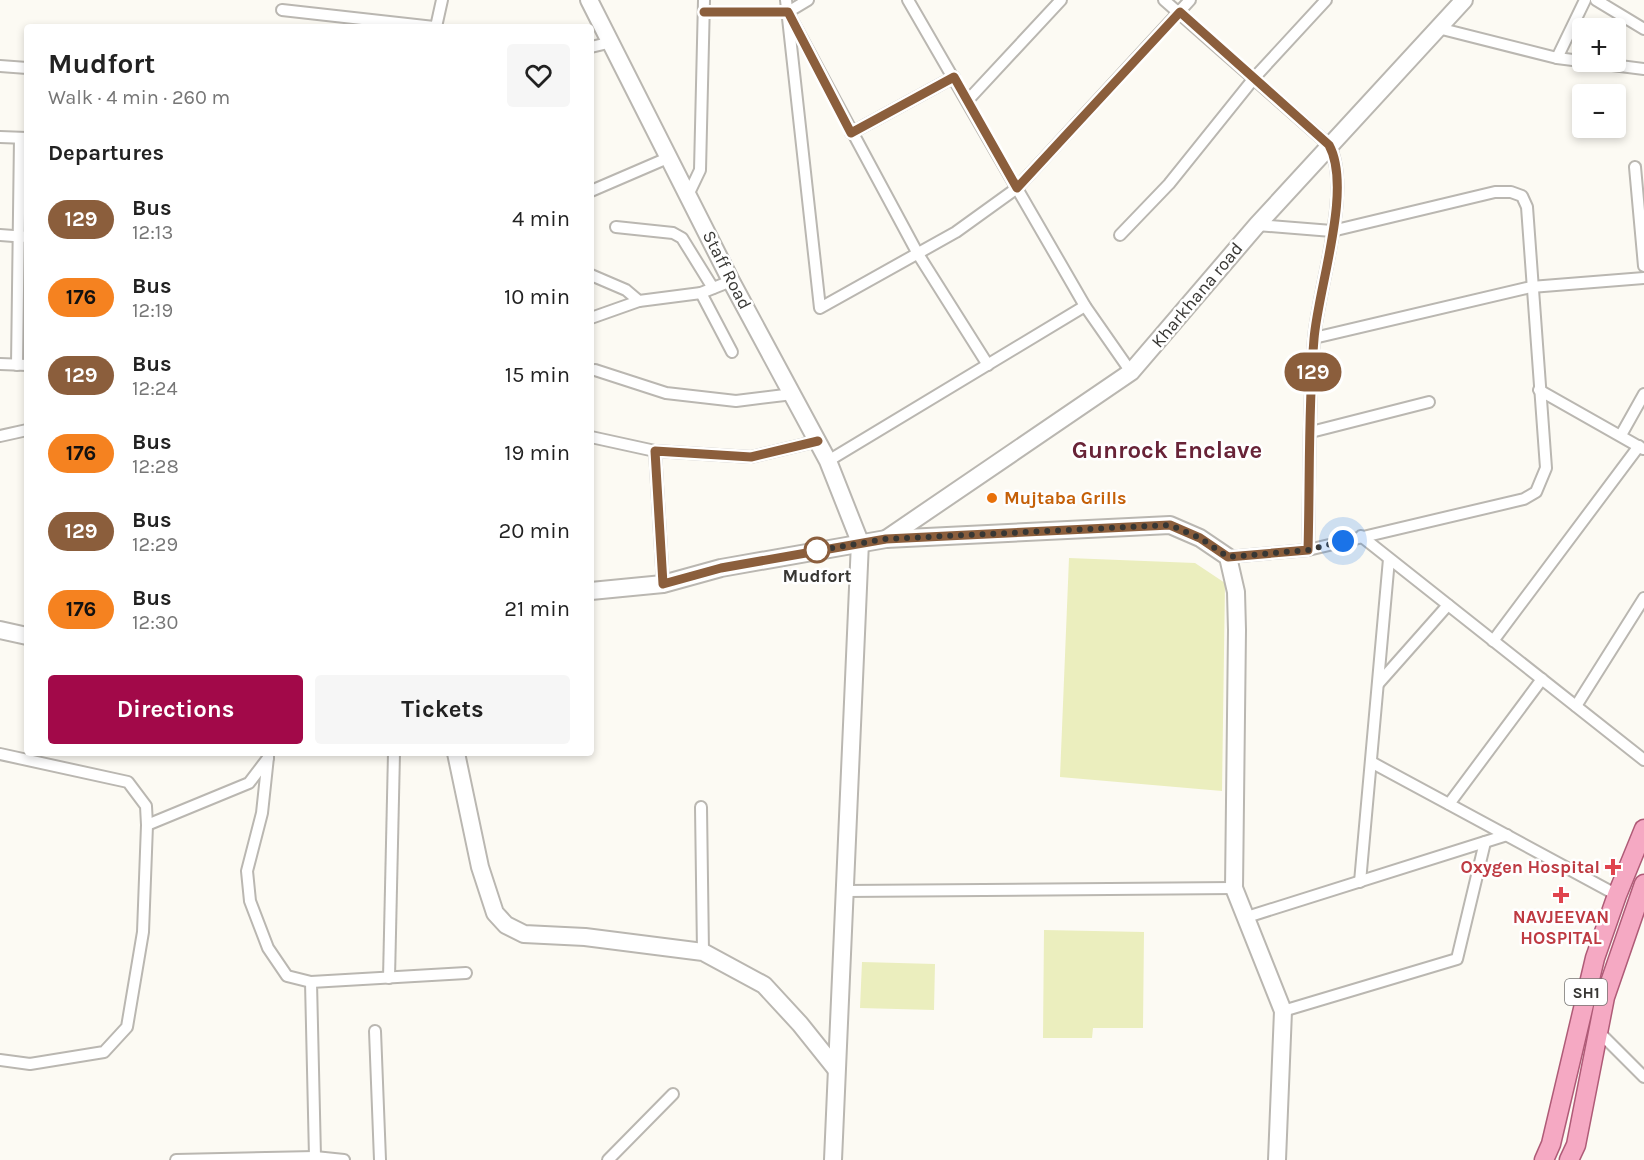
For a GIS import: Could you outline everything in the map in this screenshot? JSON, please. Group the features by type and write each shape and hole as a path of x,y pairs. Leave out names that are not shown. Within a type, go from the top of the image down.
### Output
{"main road":[{"name":"SH1","path":"1544,1160 1551,1144 1595,958 1617,895 1644,829"},
{"name":"SH1","path":"1569,1160 1576,1145 1614,965 1644,884"}],"street":[{"path":"436,24 442,0"},
{"name":"Staff Road","path":"589,0 689,193 731,281 818,441 860,542"},
{"path":"689,193 700,170 704,0"},
{"path":"786,0 820,308 956,232 1017,188 1190,0"},
{"path":"704,12 788,12 808,0"},
{"path":"908,0 968,100 1085,306 1131,372"},
{"path":"968,100 1061,0"},
{"path":"1164,0 1255,77 1329,145 1335,157 1338,172 1332,231 1314,338 1308,550"},
{"path":"1120,236 1169,184 1255,77 1326,0"},
{"name":"Kharkhana road","path":"886,539 1131,372 1257,225 1464,0"},
{"path":"1557,58 1585,0"},
{"path":"1596,0 1644,29"},
{"path":"282,10 408,24"},
{"path":"788,12 918,254 988,364"},
{"path":"1438,28 1557,58 1644,69"},
{"path":"594,46 612,42"},
{"path":"0,66 24,68"},
{"path":"851,133 954,77"},
{"path":"0,136 23,138 22,365 0,364"},
{"path":"594,189 670,157"},
{"path":"1635,167 1644,266"},
{"path":"594,591 663,584 721,568 886,539 1170,525 1200,538 1228,557 1308,550 1524,499 1536,492 1546,468 1531,287 1527,207 1522,196 1511,192 1495,192 1332,231 1257,225"},
{"path":"616,227 673,233 682,238 713,288"},
{"path":"0,235 23,236"},
{"path":"594,276 626,290 639,301"},
{"path":"1314,338 1531,287 1644,278"},
{"path":"594,317 639,301 701,293 731,281"},
{"path":"701,293 732,352"},
{"path":"828,461 1085,306"},
{"path":"595,370 666,393 736,401 793,394"},
{"path":"1493,641 1641,448 1539,390"},
{"path":"1621,435 1644,394"},
{"path":"1311,432 1429,402"},
{"path":"0,436 24,431"},
{"path":"594,438 655,451 751,457 818,441"},
{"path":"655,451 663,584"},
{"path":"1361,537 1644,760"},
{"path":"833,1160 860,542"},
{"path":"1228,557 1236,592 1237,630 1234,888 1283,1011 1277,1160"},
{"path":"1360,882 1389,559"},
{"path":"1576,706 1644,598"},
{"path":"1378,684 1448,605"},
{"path":"0,630 24,635"},
{"path":"1449,804 1542,679"},
{"path":"0,753 128,782 146,806 147,825 142,932 127,1027 104,1052 30,1064 0,1060"},
{"path":"147,825 249,783 269,756"},
{"path":"270,756 262,813 247,871 250,901 268,948 287,976 311,982 466,973"},
{"path":"389,978 394,756"},
{"path":"457,756 480,867 495,913 506,925 524,933 585,937 703,952 764,985 800,1024 836,1069"},
{"path":"1371,762 1617,895"},
{"path":"701,807 703,952"},
{"path":"1247,917 1507,836"},
{"path":"1283,1011 1457,959 1485,843"},
{"path":"845,891 1234,888"},
{"path":"311,982 315,1157"},
{"path":"375,1031 380,1160"},
{"path":"1599,1032 1644,1077"},
{"path":"608,1160 673,1094"},
{"path":"176,1160 315,1157 344,1160"}],"green space":[{"path":"1069,558 1195,563 1225,583 1222,791 1060,777"},
{"path":"1044,930 1144,932 1143,1028 1093,1028 1092,1038 1043,1038"},
{"path":"862,962 935,964 934,1010 860,1008"}],"bus line":[{"name":"129","path":"704,12 788,12 851,133 954,77 1017,188 1180,12 1329,145 1337,164 1332,231 1314,338 1308,550 1228,557 1200,538 1170,525 886,539 721,568 663,584 655,451 751,457 818,441"}],"place":[{"name":"Mujtaba Grills","path":"992,498"},
{"name":"Mudfort","path":"817,550"},
{"name":"Oxygen Hospital","path":"1613,867"},
{"name":"NAVJEEVAN HOSPITAL","path":"1561,895"}],"district":[{"name":"Gunrock Enclave","path":"1167,450"}],"route":[{"path":"817,550 814,551 886,539 1170,525 1200,538 1228,557 1308,550 1343,541"}]}
